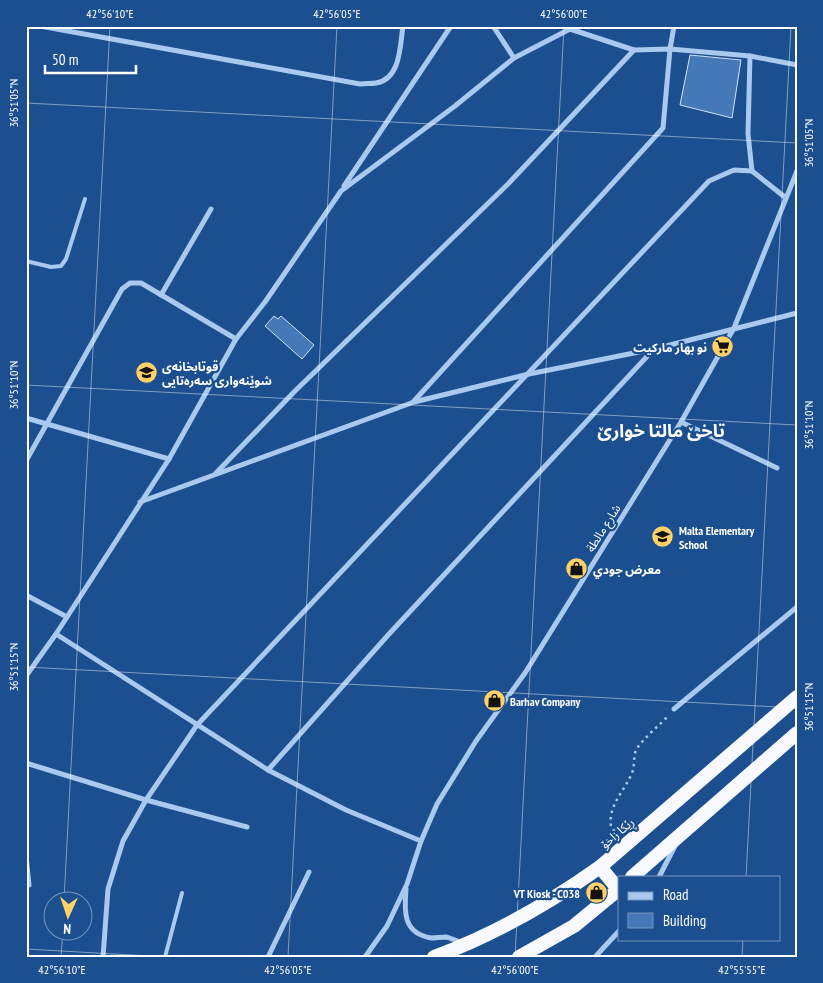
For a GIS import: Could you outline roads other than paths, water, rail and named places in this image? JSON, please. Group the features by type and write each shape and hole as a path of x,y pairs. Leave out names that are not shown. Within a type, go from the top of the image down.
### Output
{"highway":[{"name":"ڕێکا زاخۆ","path":"434,957 469,944 507,926 600,867 797,697"},
{"path":"633,876 797,733"},
{"path":"600,867 618,889"},
{"path":"519,957 574,926 618,891"}],"street":[{"path":"40,26 360,84 378,83 389,76 397,64 403,26"},
{"path":"26,676 56,634 169,459 236,340 265,302 342,190 451,26"},
{"path":"493,26 514,58"},
{"path":"414,402 663,128 670,49 674,26"},
{"path":"342,190 455,106 514,58 571,28 634,50 670,49 750,56 796,65 797,58"},
{"path":"215,474 294,392 508,184 634,50"},
{"path":"750,56 748,134 752,171"},
{"path":"103,957 108,889 123,840 146,800 197,725 709,181 734,170 752,171 786,198"},
{"name":"شارع مالطة","path":"365,957 387,926 407,884 421,841 437,804 476,741 525,674 681,422 734,328 797,171"},
{"path":"161,295 211,209"},
{"path":"26,461 122,289 130,283 141,283 236,340"},
{"path":"140,502 414,402 529,374 654,349 797,313"},
{"path":"268,770 389,634 654,349"},
{"path":"26,418 169,459"},
{"path":"681,422 777,468"},
{"path":"26,595 66,618"},
{"path":"674,709 797,608"},
{"path":"56,634 268,770 346,810 421,841"},
{"path":"26,763 146,800 247,827"},
{"path":"660,876 680,835"},
{"path":"26,856 29,885"},
{"path":"268,957 309,872"},
{"name":"شارع مالطة","path":"407,884 405,911 410,927 422,936 433,938 446,937 469,944"},
{"path":"595,957 618,932"}],"lane":[{"path":"26,261 51,267 61,266 66,260 85,199"},
{"path":"165,957 182,893"}],"place":[{"name":"نو بهار ماركيت","path":"723,347"},
{"name":"قوتابخانەی شوێنەواری سەرەتایی","path":"146,373"},
{"name":"Malta Elementary School","path":"663,537"},
{"name":"معرض جودي","path":"577,569"},
{"name":"Barhav Company","path":"494,701"},
{"name":"VT Kiosk - C038","path":"596,893"}],"district":[{"name":"تاخێ مالتا خوارێ","path":"661,430"}]}
